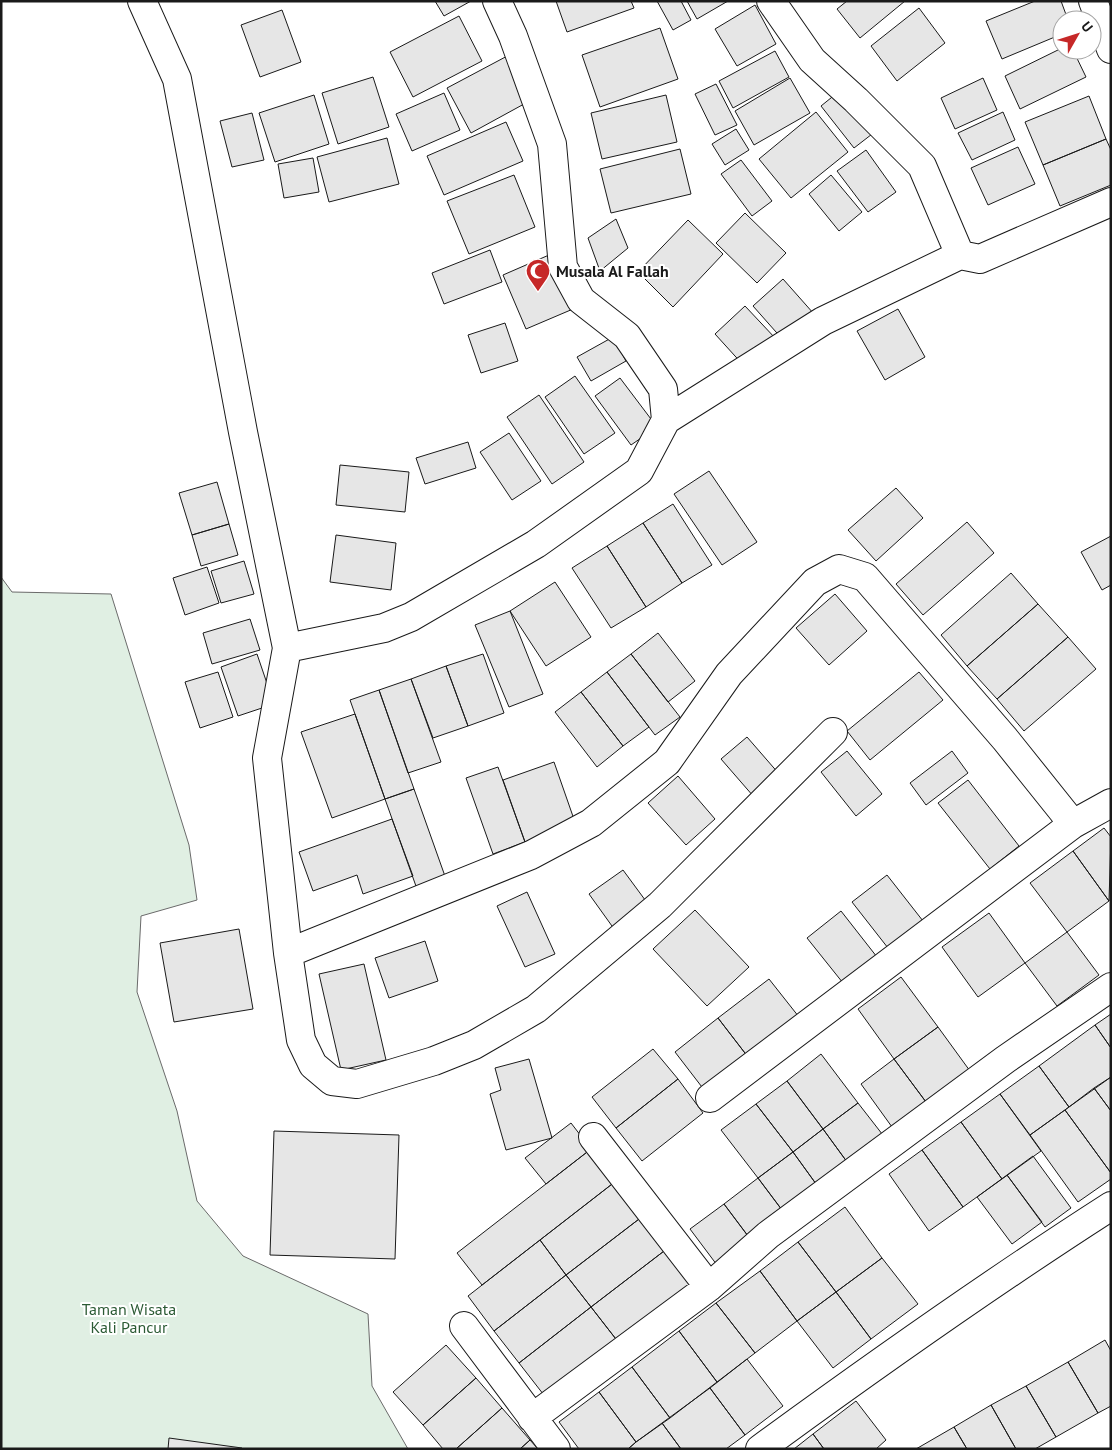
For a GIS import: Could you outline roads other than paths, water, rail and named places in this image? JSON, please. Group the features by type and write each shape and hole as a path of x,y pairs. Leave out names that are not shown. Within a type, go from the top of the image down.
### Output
{"street":[{"path":"142,1 177,79 243,432 287,648 266,758 288,953 301,1040 313,1065 332,1081 357,1084 434,1061 474,1045 536,1009 660,905 832,732"},
{"path":"496,1 522,61 552,144 563,267 581,300 626,336 663,389 666,420"},
{"path":"771,1 812,60 856,100 922,166 970,257"},
{"path":"1093,1 1111,49"},
{"path":"287,648 384,628 411,617 536,544 640,471 666,420 823,321 970,257 1111,202"},
{"path":"288,953 531,855 591,823 667,762 729,674 815,582 839,569 865,577 1005,739 1073,824"},
{"path":"710,1098 1073,824 1111,803"},
{"path":"532,1418 709,1287 768,1235 1006,1059 1111,987"},
{"path":"593,1138 709,1287"},
{"path":"760,1449 885,1358 1111,1206"},
{"path":"464,1326 556,1449"}],"place":[{"name":"Musala Al Fallah","path":"538,292"}],"park label":[{"name":"Taman Wisata Kali Pancur","path":"129,1318"}]}
